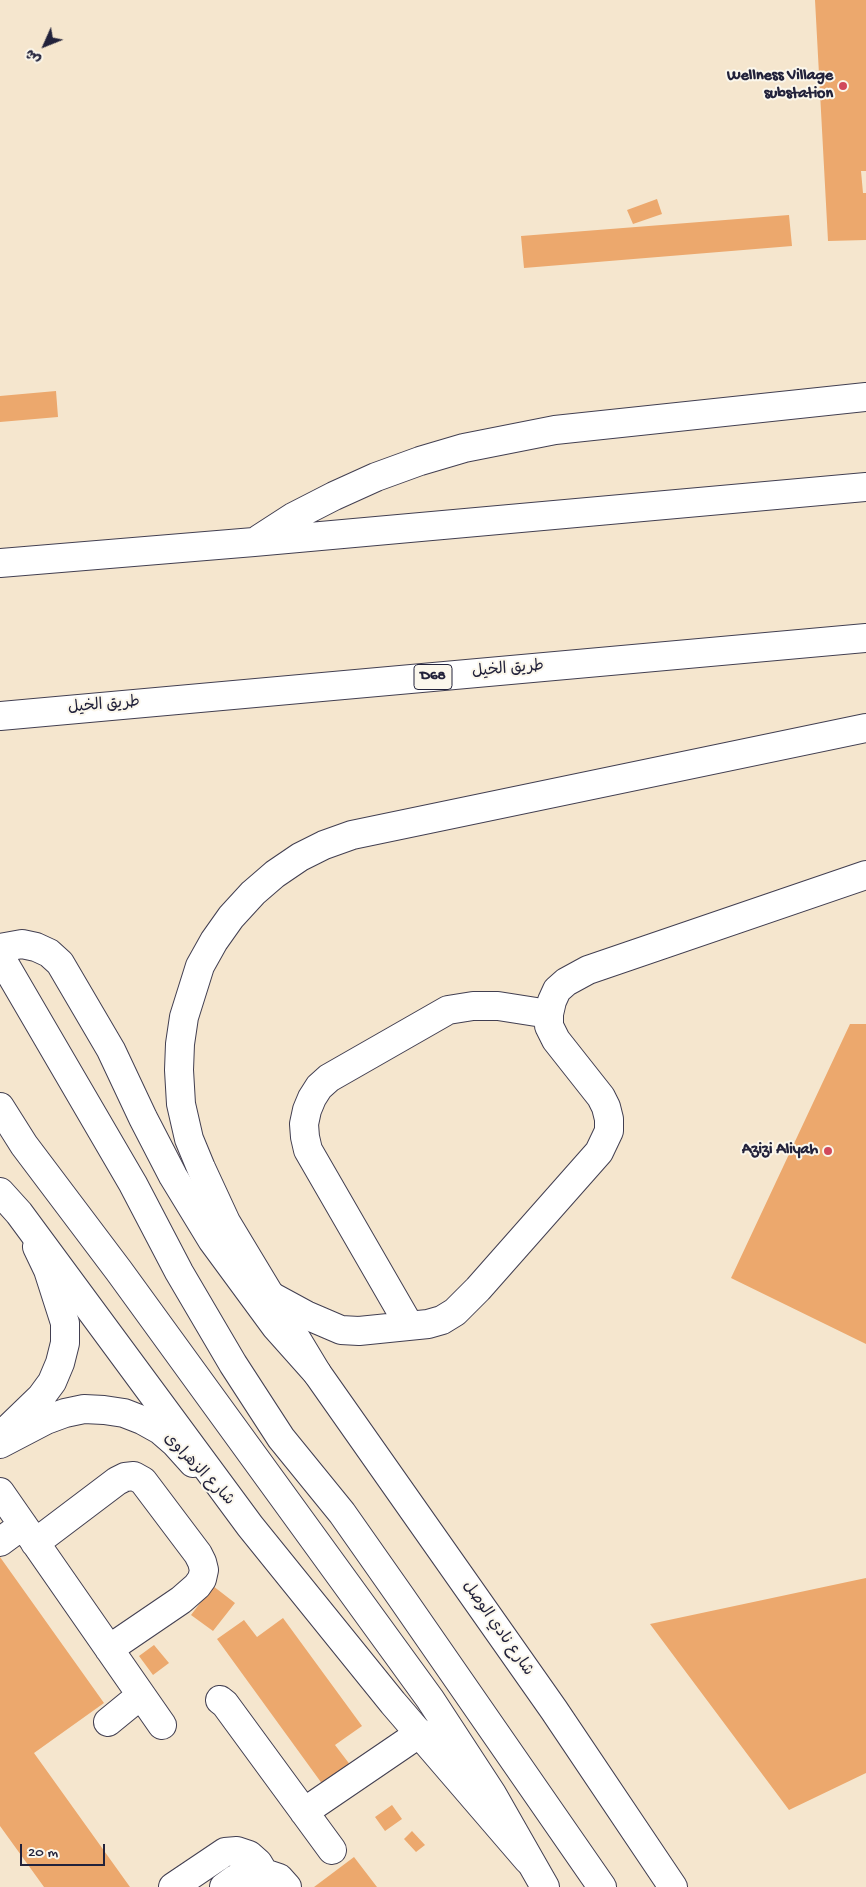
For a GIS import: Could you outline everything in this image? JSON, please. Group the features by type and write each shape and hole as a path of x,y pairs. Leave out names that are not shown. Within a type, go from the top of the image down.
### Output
{"main road":[{"path":"254,542 294,517 351,488 420,461 464,448 555,430 866,397"},
{"path":"0,563 866,487"},
{"name":"طريق الخيل","path":"0,716 866,638"},
{"path":"317,1373 226,1222 189,1139 181,1104 179,1070 184,1017 200,966 214,941 231,917 253,893 275,874 300,857 324,845 352,835 866,728"},
{"path":"271,1296 306,1315 342,1330 360,1331 442,1320 455,1312 599,1152 605,1142 608,1131 606,1107 601,1097 556,1040 550,1026 549,1014 557,990 576,975 866,875"},
{"path":"0,948 22,944 36,947 49,953 60,963 111,1050 142,1118 173,1176 212,1240 276,1327 317,1373"},
{"path":"0,956 134,1184 184,1280 233,1364 281,1438 342,1513 602,1887"},
{"path":"409,1325 308,1150 304,1124 312,1098 319,1087 329,1078 448,1010 473,1006 498,1006 549,1014"},
{"path":"0,1107 24,1145 124,1278 430,1698 492,1794 528,1860 546,1887"},
{"path":"0,1192 19,1213 250,1526 393,1703 528,1860"},
{"path":"0,1436 41,1397 52,1382 60,1363 65,1343 65,1323 48,1270 19,1213"},
{"name":"شارع نادي الوصل","path":"317,1373 554,1710 673,1887"},
{"name":"شارع الزهراوى","path":"0,1444 46,1420 65,1413 84,1409 124,1413 154,1427 175,1443 250,1526"},
{"path":"0,1542 29,1534 125,1477 134,1476 143,1480 198,1554 204,1570 202,1579 197,1586 181,1600 109,1649"},
{"path":"0,1492 162,1726"},
{"path":"108,1722 141,1695"},
{"path":"220,1700 226,1704 332,1850"},
{"path":"304,1812 420,1733"},
{"path":"173,1887 225,1852 237,1851 249,1855 258,1863 264,1873"},
{"path":"224,1887 235,1879 249,1873 264,1873 279,1878 288,1887"}],"building":[{"name":"Wellness Village substation","path":"815,0 866,0 866,171 861,171 863,193 866,193 866,240 828,241"},
{"path":"657,199 662,214 633,224 627,210"},
{"path":"789,215 792,246 524,268 521,236"},
{"path":"56,391 58,417 0,422 0,396"},
{"name":"Azizi Aliyah","path":"850,1024 866,1024 866,1344 731,1278"},
{"path":"0,1557 104,1703 34,1753 130,1887 44,1887 0,1826"},
{"path":"866,1578 866,1773 789,1810 650,1624"},
{"path":"213,1586 235,1603 213,1631 191,1615"},
{"path":"283,1618 362,1726 335,1745 351,1766 323,1785 217,1639 244,1620 257,1637"},
{"path":"154,1645 169,1663 153,1675 139,1656"},
{"path":"392,1805 402,1819 385,1831 375,1817"},
{"path":"412,1831 425,1845 416,1852 404,1839"},
{"path":"354,1857 377,1887 314,1887"}],"place":[{"name":"Wellness Village substation","path":"843,86"},
{"name":"Azizi Aliyah","path":"828,1151"}]}
